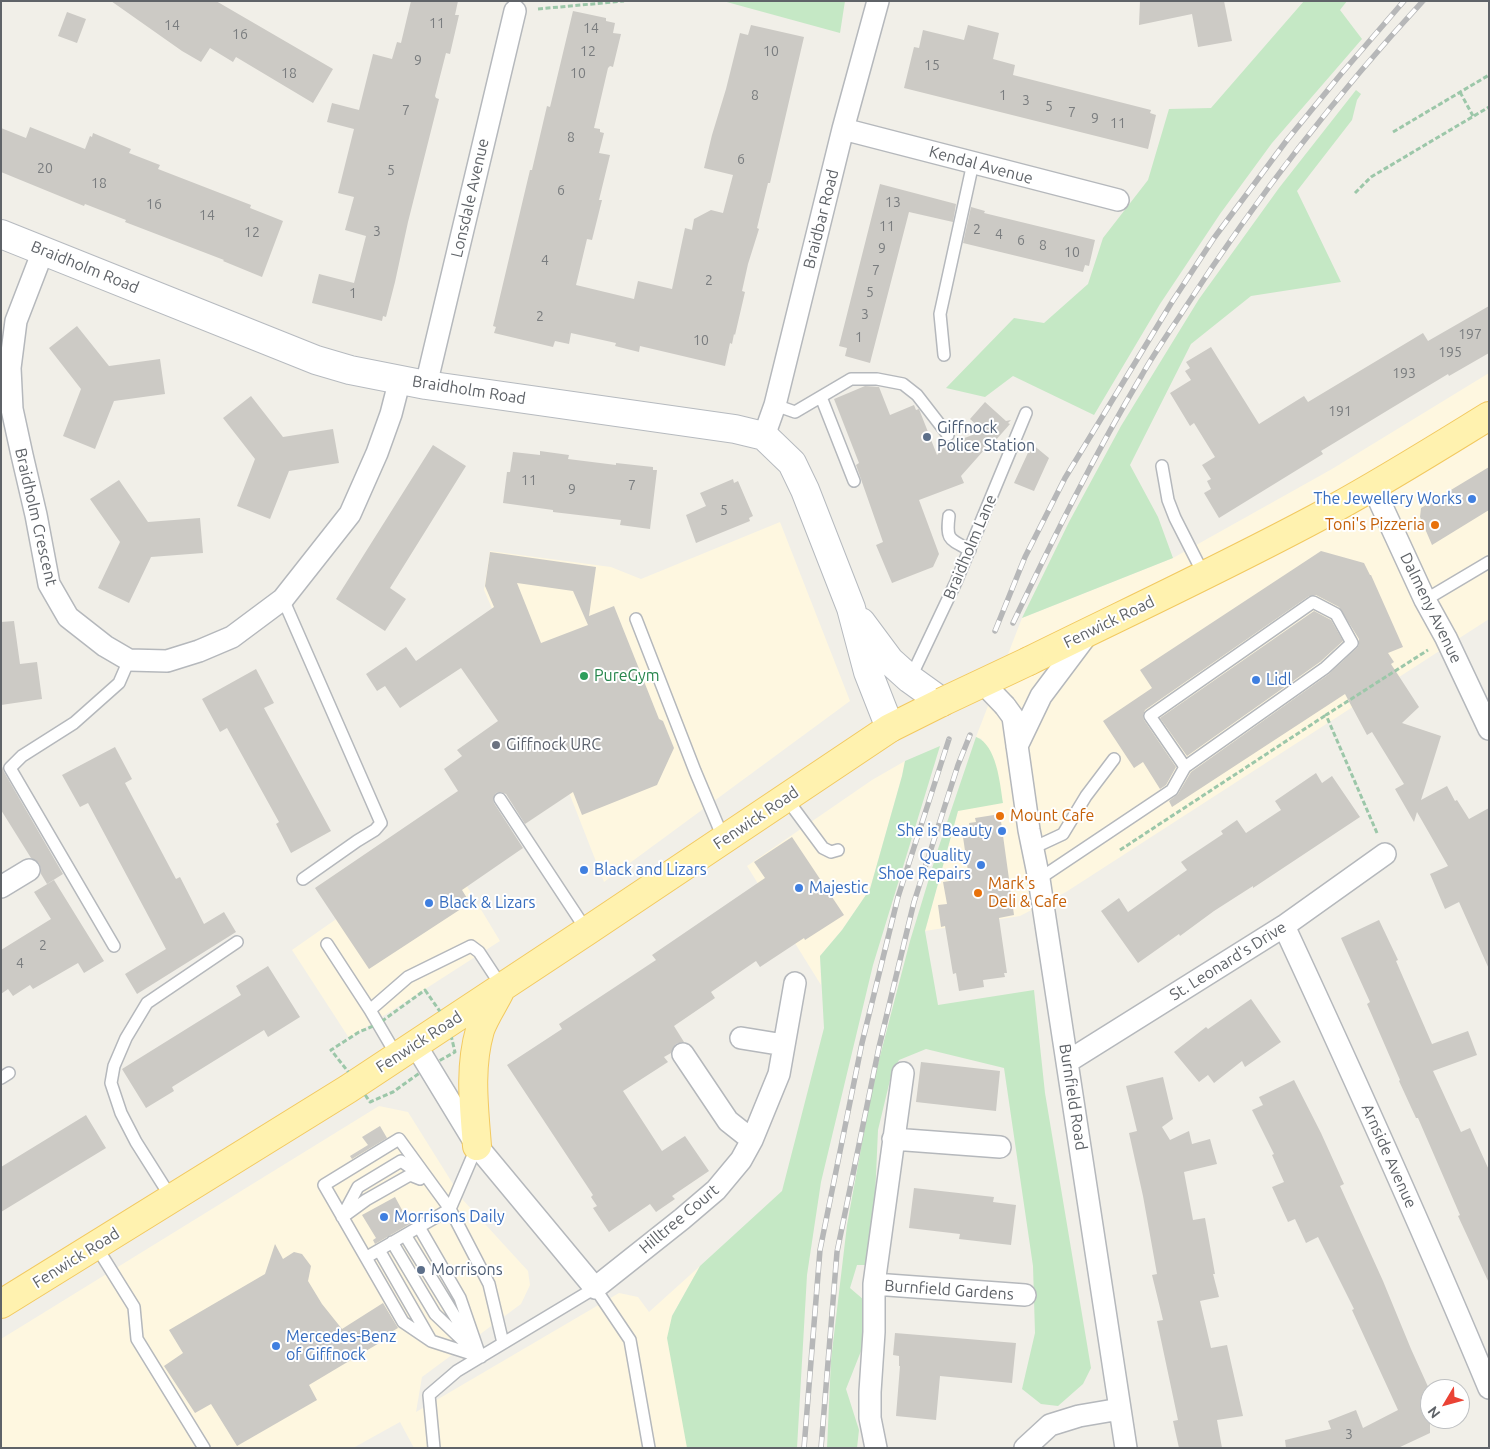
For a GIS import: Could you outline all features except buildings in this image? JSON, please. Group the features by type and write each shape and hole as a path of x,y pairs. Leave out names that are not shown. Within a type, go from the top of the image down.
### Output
{"main road":[{"name":"Fenwick Road","path":"1,1304 172,1199 406,1050 587,932 890,728 1271,542 1373,487 1489,416"},
{"path":"477,1146 474,1103 474,1059 481,1028 502,987"}],"street":[{"name":"Braidbar Road","path":"764,436 775,404 878,1"},
{"name":"Lonsdale Avenue","path":"426,384 515,11"},
{"name":"Kendal Avenue","path":"844,129 1118,200"},
{"name":"Braidholm Road","path":"1,234 316,360 350,370 426,384 735,429 764,436"},
{"name":"Braidholm Crescent","path":"43,251 16,321 10,368 8,419 36,515 49,584 68,618 105,646 129,660 167,661 199,651 232,636 283,600 350,514 377,453 391,414 400,379"},
{"path":"764,436 792,463 805,490 852,608 868,672 890,728"},
{"name":"Dalmeny Avenue","path":"1373,487 1425,600 1446,638 1489,729"},
{"path":"852,608 890,661 910,679 942,702"},
{"path":"1017,746 1042,696 1091,630"},
{"name":"Burnfield Road","path":"983,683 1013,717 1126,1448"},
{"name":"St. Leonard's Drive","path":"1067,1062 1284,926 1385,854"},
{"path":"1,887 29,870"},
{"name":"Arnside Avenue","path":"1284,926 1439,1268 1489,1388"},
{"name":"Hilltree Court","path":"594,1288 716,1190 741,1160 752,1140 779,1074 795,983"},
{"path":"741,1038 784,1045"},
{"path":"406,1050 477,1146 594,1288"},
{"path":"683,1054 728,1121 752,1140"},
{"name":"Burnfield Gardens","path":"876,1448 870,1418 874,1284 893,1139 904,1072"},
{"path":"893,1139 1000,1147"},
{"name":"Burnfield Gardens","path":"874,1284 1025,1295"},
{"path":"1025,1448 1050,1425 1079,1416 1120,1409"}],"lane":[{"path":"944,355 940,314 973,163"},
{"path":"775,404 795,412 851,379 877,378 903,384 917,395 948,435"},
{"path":"821,397 854,481"},
{"name":"Braidholm Lane","path":"910,679 970,550 1026,414"},
{"path":"1162,466 1168,500 1175,518 1204,574"},
{"path":"949,516 947,532 952,540 970,550"},
{"path":"1425,600 1489,562"},
{"path":"283,600 381,822 375,830 303,879"},
{"path":"1039,879 1172,790 1185,767 1326,668 1352,643 1336,614 1313,602 1150,716 1185,767"},
{"path":"636,619 724,840"},
{"path":"114,946 10,768 22,756 74,723 119,683 129,660"},
{"path":"1033,848 1063,834 1086,796 1114,759"},
{"path":"786,798 823,848 831,852 838,850"},
{"path":"500,799 587,932"},
{"path":"172,1199 136,1142 121,1112 111,1083 114,1066 126,1038 147,1003 237,942"},
{"path":"327,944 370,1010 406,1050"},
{"path":"370,1010 408,978 471,946 479,952 502,987"},
{"path":"480,1357 431,1341 403,1322 324,1185 399,1139 450,1210 489,1284 503,1343"},
{"path":"367,1257 450,1210 477,1146"},
{"path":"342,1217 358,1187 401,1161 433,1184"},
{"path":"342,1217 366,1200 410,1174 433,1184"},
{"path":"419,1227 460,1298 480,1357"},
{"path":"405,1235 480,1357"},
{"path":"392,1242 435,1314 480,1357"},
{"path":"96,1246 134,1307 137,1339 204,1448"},
{"path":"379,1250 431,1341"},
{"path":"434,1448 429,1395 457,1371 594,1288 630,1340 649,1448"}],"path":[{"path":"515,11 624,1"},
{"path":"1393,132 1489,75"},
{"path":"1460,92 1473,116"},
{"path":"1355,193 1371,177 1489,107"},
{"path":"1117,852 1446,638"},
{"path":"1326,715 1385,854"}],"shaded area":[{"path":"1489,373 1489,619 1066,892 1020,916 925,931 958,811 982,739 976,737 1022,618 1173,558 1332,469"},
{"path":"780,522 850,701 604,882 543,726 484,590 490,551 611,567 641,579"},
{"path":"905,761 870,889 842,930 820,956 821,985 747,866 872,780"},
{"path":"442,845 500,941 349,1038 292,950"},
{"path":"379,1106 408,1112 463,1200 528,1271 530,1285 521,1304 422,1377 416,1412 619,1293 638,1297 649,1312 700,1266 672,1316 698,1448 414,1448 400,1422 353,1448 1,1448 1,1339"}],"green space":[{"path":"723,1 845,1 840,33"},
{"path":"1304,1 1347,1 1340,10 1362,39 1272,143 1220,214 1160,304 1094,415 1013,376 985,397 946,388 1014,318 1044,323 1088,284 1103,238 1148,180 1169,109 1211,108"},
{"path":"1356,90 1361,94 1357,100 1352,120 1297,191 1341,282 1251,296 1191,344 1130,465 1158,517 1173,558 1022,618 1069,522 1121,426 1199,299 1279,188"},
{"path":"976,737 983,741 993,756 999,776 1003,803 958,811 925,931 938,1005 1034,990 1045,1093 1091,1368 1083,1384 1058,1406 1041,1404 1022,1389 1035,1333 1033,1266 1004,1068 926,1049 899,1060 891,1076 878,1130 872,1265 857,1265 850,1288 864,1300 863,1346 846,1389 859,1430 857,1448 827,1448 831,1360 847,1225 873,1083 910,941 938,849"},
{"path":"940,746 873,965 821,1182 807,1275 797,1448 687,1448 667,1338 672,1316 700,1266 782,1191 824,1028 820,956 842,930 870,889 905,761"}],"railway":[{"path":"995,631 1025,557 1065,478 1172,302 1214,238 1287,140 1404,1"},
{"path":"1013,623 1091,466 1124,405 1147,366 1212,267 1268,188 1327,112 1423,1"},
{"path":"821,1448 837,1252 879,1047 914,902 958,765 970,735"},
{"path":"804,1448 820,1250 862,1043 898,897 949,739"}],"place":[{"name":"Giffnock Police Station","path":"927,437"},
{"name":"The Jewellery Works","path":"1472,499"},
{"name":"Toni's Pizzeria","path":"1435,525"},
{"name":"PureGym","path":"584,676"},
{"name":"Lidl","path":"1256,680"},
{"name":"Giffnock URC","path":"496,745"},
{"name":"Mount Cafe","path":"1000,816"},
{"name":"She is Beauty","path":"1002,831"},
{"name":"Quality Shoe Repairs","path":"981,865"},
{"name":"Black and Lizars","path":"584,870"},
{"name":"Majestic","path":"799,888"},
{"name":"Mark's Deli & Cafe","path":"978,893"},
{"name":"Black & Lizars","path":"429,903"},
{"name":"Morrisons Daily","path":"384,1217"},
{"name":"Morrisons","path":"421,1270"},
{"name":"Mercedes-Benz of Giffnock","path":"276,1346"}]}
